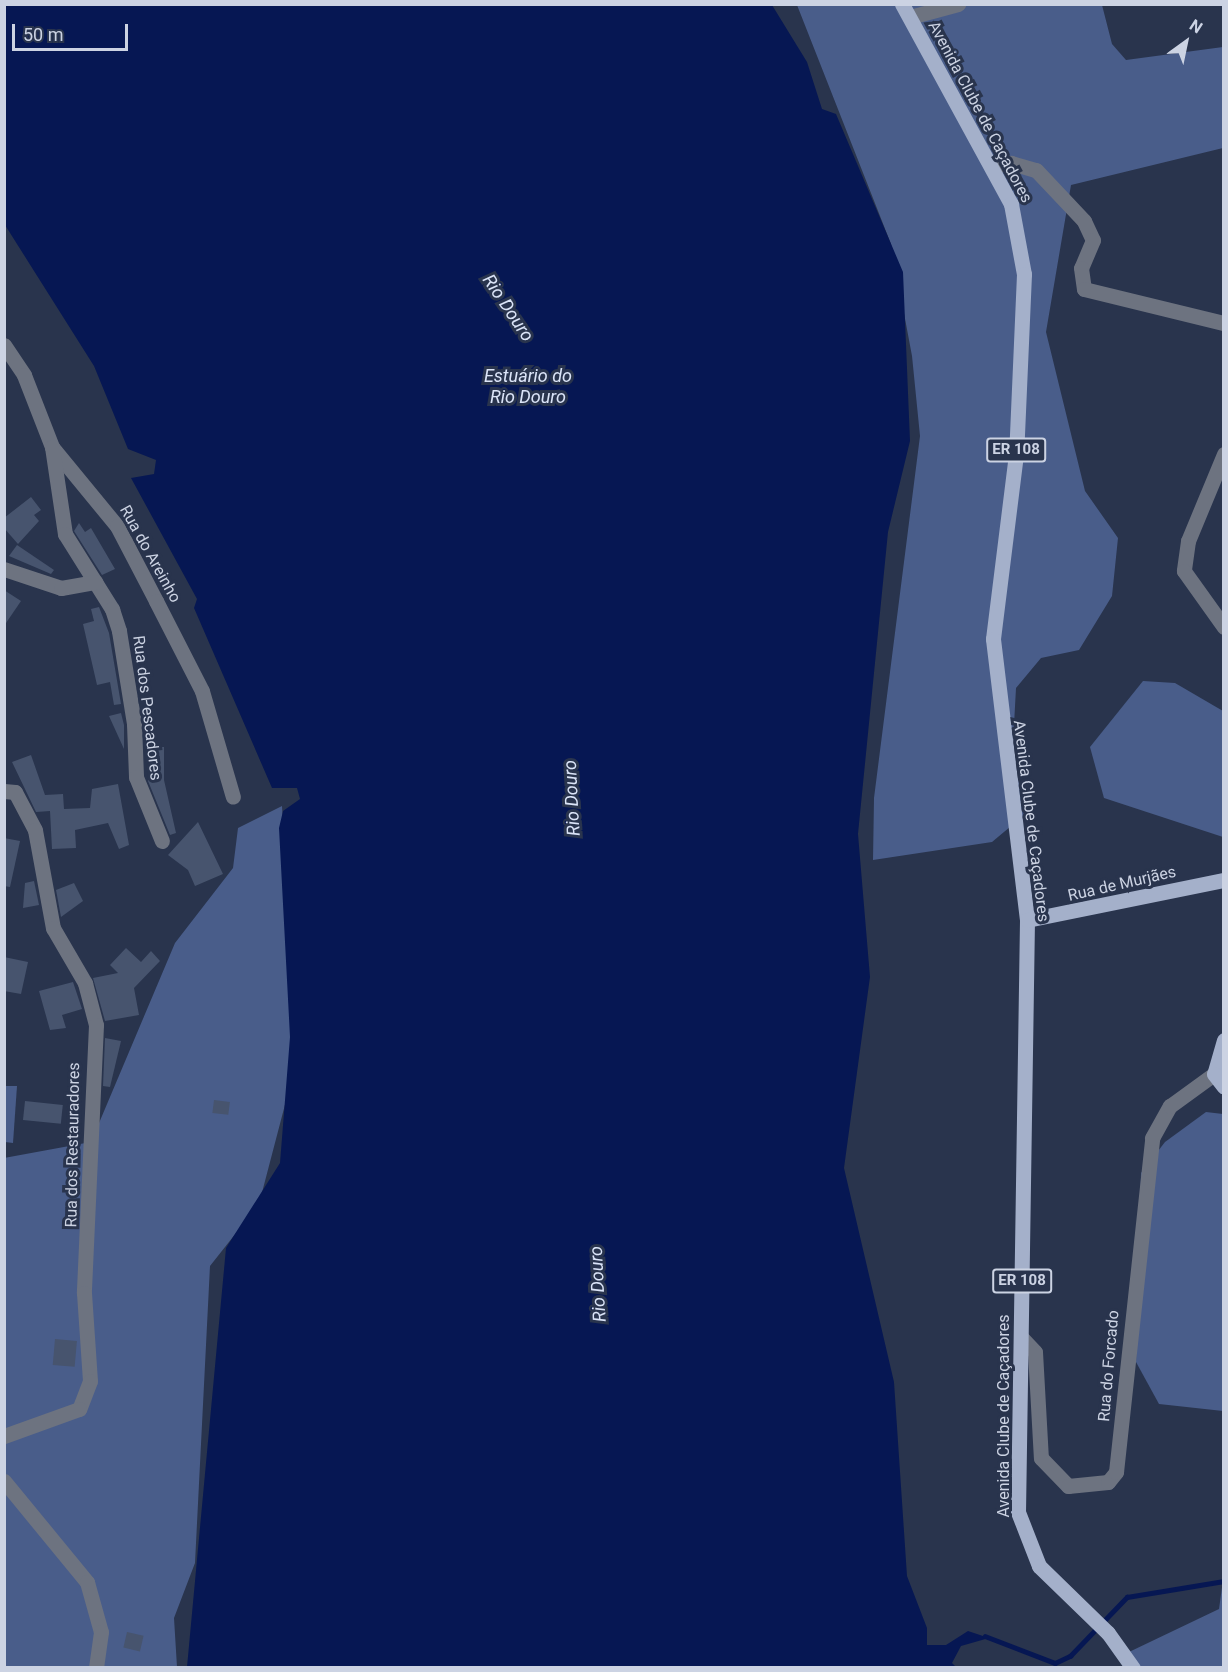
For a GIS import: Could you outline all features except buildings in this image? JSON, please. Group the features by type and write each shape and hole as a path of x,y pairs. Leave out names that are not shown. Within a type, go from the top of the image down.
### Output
{"main road":[{"name":"Avenida Clube de Caçadores","path":"906,11 1011,204 1024,274 1015,465 993,639 1027,920 1018,1512 1039,1566 1108,1633 1133,1668"},
{"name":"Rua de Murjães","path":"1027,920 1224,880"},
{"path":"1224,1040 1214,1074 1224,1087"}],"street":[{"path":"906,11 958,4"},
{"path":"991,166 1011,163 1036,170 1084,221 1093,240 1080,268 1084,289 1221,319"},
{"name":"Rua do Areinho","path":"4,345 24,375 52,447 117,526 202,690 233,797"},
{"name":"Rua dos Pescadores","path":"52,447 65,534 95,582 119,631 134,724 136,777 162,841"},
{"path":"1224,454 1188,541 1184,571 1224,627"},
{"path":"4,569 61,588 95,582"},
{"name":"Rua dos Restauradores","path":"4,791 15,792 35,830 53,928 85,983 96,1025 84,1293 90,1381 79,1409 4,1436"},
{"name":"Rua do Forcado","path":"1022,1338 1035,1352 1041,1458 1068,1485 1108,1482 1116,1472 1152,1138 1170,1106 1214,1074"},
{"path":"4,1482 77,1562 87,1582 101,1632 96,1668"}],"shaded area":[{"path":"797,5 1102,5 1112,44 1126,60 1223,47 1223,148 1071,185 1046,332 1085,491 1118,538 1112,596 1079,650 1041,658 1016,688 1012,762 1028,812 992,842 873,860 874,798 920,436 912,356 891,244"},
{"path":"1143,681 1175,683 1223,711 1223,837 1104,798 1090,747"},
{"path":"282,806 298,1085 287,1097 259,1204 210,1266 195,1563 174,1618 177,1667 5,1667 4,1158 91,1142 175,943 233,868 238,828"},
{"path":"4,1086 17,1086 13,1143 5,1142"},
{"path":"1206,1112 1223,1114 1223,1411 1159,1404 1136,1362 1141,1173 1165,1142"},
{"path":"1223,1580 1223,1667 1140,1667 1129,1652 1219,1609"}],"water":[{"name":"Estuário do Rio Douro","path":"5,4 772,5 807,62 822,109 836,114 903,272 910,441 888,532 858,834 870,977 844,1168 894,1382 907,1576 927,1628 927,1645 946,1645 968,1631 989,1638 961,1646 952,1663 956,1667 187,1667 226,1248 280,1163 290,1037 279,828 283,811 300,799 297,788 272,788 194,608 197,599 131,478 154,474 156,460 128,449 94,366 5,225"}],"waterway":[{"path":"985,1636 1055,1663 1070,1656 1127,1597 1224,1581"}],"water label":[{"name":"Rio Douro","path":"508,308"},
{"name":"Rio Douro","path":"572,798"},
{"name":"Rio Douro","path":"598,1284"}]}
